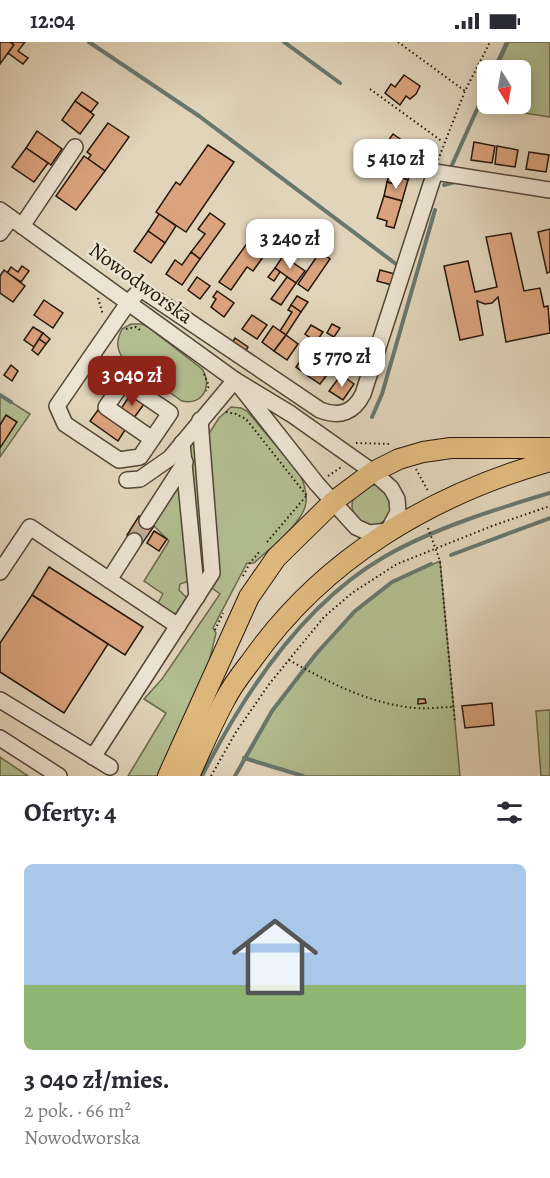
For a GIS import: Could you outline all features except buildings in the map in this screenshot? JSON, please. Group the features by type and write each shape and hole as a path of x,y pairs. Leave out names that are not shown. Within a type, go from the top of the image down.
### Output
{"main road":[{"path":"168,776 249,597 276,558 334,501 373,472 404,457 437,449 550,448"},
{"path":"189,776 226,697 278,625 336,568 388,531 457,494 550,461"}],"street":[{"path":"0,233 75,147"},
{"path":"90,358 170,413 140,457 119,460 65,423 57,406 90,358 115,322 141,289 320,410 335,414 345,413 358,403 363,393 435,172 550,190"},
{"name":"Nowodworska","path":"11,218 235,380 291,414 373,472"},
{"path":"127,480 140,479 170,458 235,380 317,484 357,527 369,532 388,531 398,512 397,499 391,488 373,472"},
{"path":"124,381 106,407 152,439"},
{"path":"93,757 212,573 200,420"},
{"path":"182,443 197,597"},
{"path":"147,521 184,462"},
{"path":"0,572 30,527 178,626"},
{"path":"109,580 134,541"},
{"path":"0,700 110,767"},
{"path":"0,738 59,776"}],"path":[{"path":"398,42 465,91"},
{"path":"435,172 444,142 465,91 490,42"},
{"path":"370,89 444,142"},
{"path":"98,297 102,314 124,329 136,327 143,331"},
{"path":"204,374 208,386 204,396 223,412 236,414 246,419 306,496"},
{"path":"240,582 250,563 306,496 317,484 344,465 357,442 398,444"},
{"path":"211,776 236,732 270,683 324,617 352,592 397,564 492,526 550,506"},
{"path":"436,549 440,561 455,723"},
{"path":"212,639 225,609"},
{"path":"289,660 333,685 375,699 415,708 453,707"}],"green space":[{"path":"509,42 550,42 550,117 531,114 531,60 501,60"},
{"path":"131,324 142,324 148,327 202,369 206,387 200,397 189,402 182,401 125,361 120,353 118,341 122,329"},
{"path":"0,395 30,414 0,457"},
{"path":"231,407 247,411 300,474 305,490 305,507 297,522 283,537 254,563 247,563 213,628 216,633 208,666 162,776 128,776 166,713 144,699 162,679 220,594 212,588 216,579 206,438 219,418"},
{"path":"195,437 207,571 201,577 188,447"},
{"path":"372,485 386,491 392,505 386,519 372,525 358,519 352,505 358,491"},
{"path":"175,490 182,491 189,581 180,584 179,590 188,599 177,614 158,603 163,594 144,581 169,541 152,524"},
{"path":"440,561 460,776 303,776 244,758 272,711 316,654 355,611 392,582"},
{"path":"550,710 550,776 541,776 536,711"},
{"path":"0,757 28,776 0,776"}],"waterway":[{"path":"89,42 199,116 396,264"},
{"path":"284,42 340,83"},
{"path":"499,60 507,42"},
{"path":"452,165 477,109"},
{"path":"444,185 458,181"},
{"path":"372,417 382,394 435,210"},
{"path":"0,395 11,402"},
{"path":"202,776 236,714 278,654 327,600 355,577 384,557 423,537 486,513 550,493"},
{"path":"451,555 550,518"},
{"path":"235,776 272,711 316,654 355,611 392,582 431,564"},
{"path":"244,758 303,776"}],"tunnel":[{"path":"134,541 147,521"}]}
